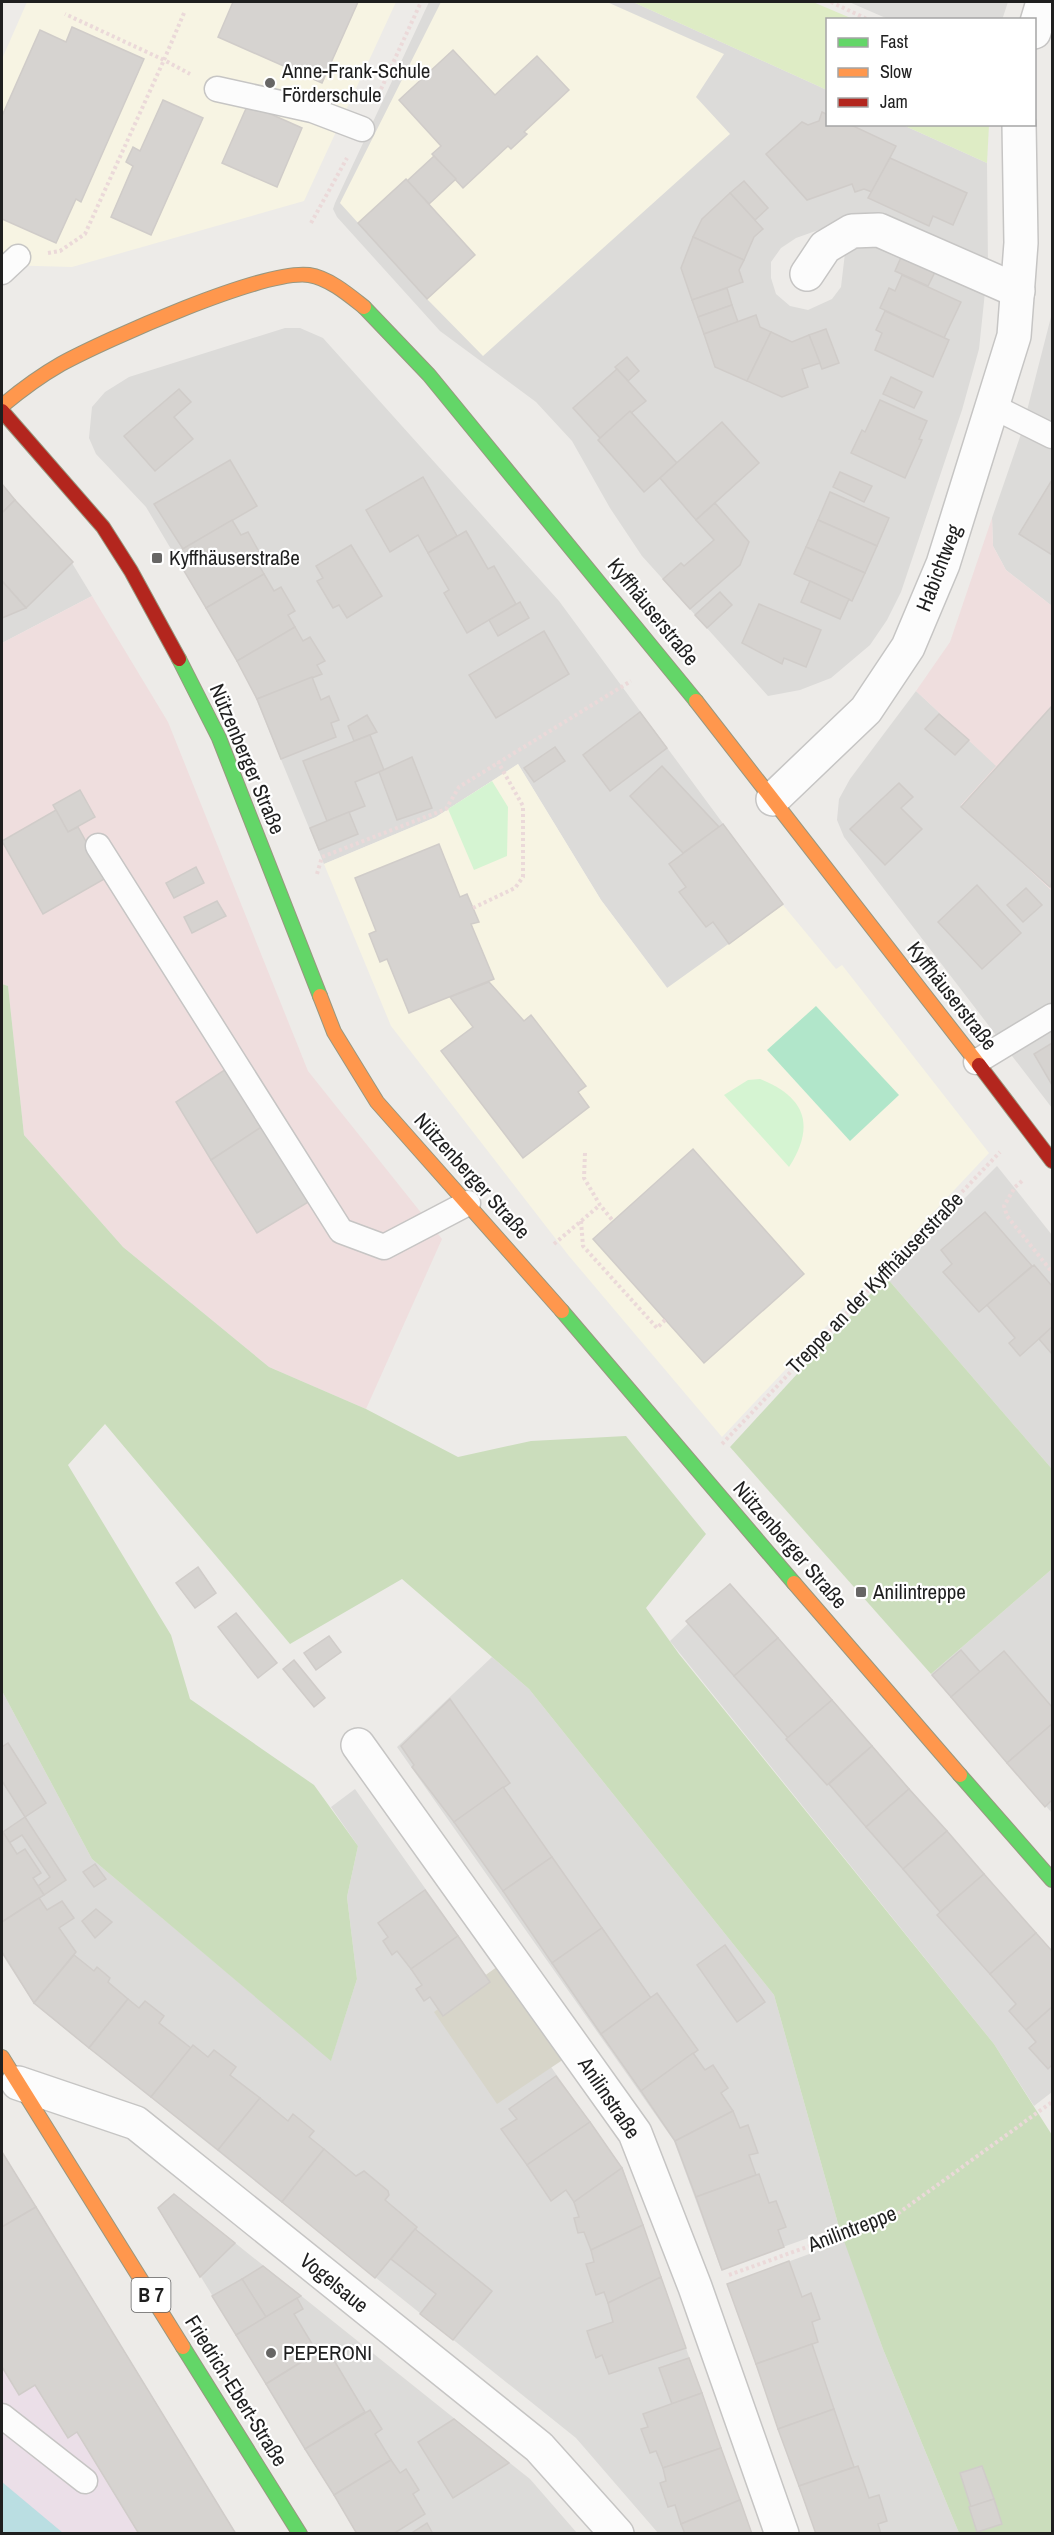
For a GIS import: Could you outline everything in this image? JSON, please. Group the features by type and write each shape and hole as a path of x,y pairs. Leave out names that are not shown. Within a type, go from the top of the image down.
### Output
{"street":[{"path":"1036,28 1043,2"},
{"name":"Habichtweg","path":"773,799 866,710 908,647 943,564 994,407 1014,336 1021,243 1018,126"},
{"path":"807,274 825,247 852,231 879,230 1018,291"},
{"name":"Kyffhäuserstraße","path":"2,406 37,378 106,341 277,278 302,274 321,278 352,297 403,348 576,549 665,660 1053,1161"},
{"name":"Nützenberger Straße","path":"2,411 103,527 132,571 219,738 334,1032 376,1102 468,1203 1053,1880"},
{"name":"Anilinstraße","path":"358,1745 635,2133 695,2287 782,2534"},
{"name":"Friedrich-Ebert-Straße","path":"10,2070 300,2534"},
{"name":"Vogelsaue","path":"10,2070 136,2123 539,2447 617,2534"}],"lane":[{"path":"217,89 312,110 362,129"},
{"path":"994,407 1053,436"},
{"path":"98,846 340,1231 384,1246 468,1203"},
{"path":"976,1062 1053,1016"},
{"path":"2,2416 86,2481"}],"path":[{"path":"831,2 865,18"},
{"path":"65,14 164,60"},
{"path":"10,264 60,251 85,234 183,14"},
{"path":"317,874 322,857 446,809 459,787 665,660"},
{"path":"473,908 515,888 523,877 524,806 498,762"},
{"name":"Treppe an der Kyffhäuserstraße","path":"724,1442 1025,1125"},
{"path":"585,1153 584,1178 600,1205 613,1221"},
{"path":"561,1238 600,1205"},
{"path":"1007,1216 1053,1272"},
{"path":"581,1221 583,1246 657,1328 666,1319"},
{"name":"Anilintreppe","path":"695,2287 896,2215 1053,2102"}],"shaded area":[{"path":"27,2 396,2 304,201 72,267 2,265 2,59"},
{"path":"429,2 633,2 826,90 826,126 905,126 987,163 988,267 855,217 796,238 781,248 771,262 771,278 776,294 790,306 808,310 832,299 841,287 845,253 863,240 985,292 979,349 962,410 901,592 887,620 870,645 831,678 800,690 768,696 642,556 610,508 572,441 536,402 440,331 337,217 333,209"},
{"path":"441,2 607,2 724,54 696,97 730,134 483,356 427,299 340,203"},
{"path":"849,2 1008,2 1003,18 886,18"},
{"path":"1052,313 1052,606 1006,570 993,546 992,518 1021,434"},
{"path":"285,328 300,328 323,338 559,601 783,905 668,989 601,900 518,764 436,817 324,864 247,677 146,507 96,454 89,438 92,407 105,392 129,377"},
{"path":"2,485 72,563 92,596 2,643"},
{"path":"992,518 993,546 1006,570 1052,606 1052,891 961,805 996,766 916,691 950,642"},
{"path":"92,596 168,722 308,1071 442,1239 366,1409 269,1367 123,1247 24,1135 8,986 2,984 2,643"},
{"path":"916,691 997,766 961,805 1052,891 1052,1108 844,837 837,820 839,799 850,779"},
{"path":"518,764 601,900 667,988 783,905 836,969 842,965 989,1153 722,1437 569,1256 391,1026 324,864 436,817"},
{"path":"997,1166 1052,1235 1052,1469 886,1277"},
{"path":"1052,1569 1052,1813 931,1674"},
{"path":"730,1583 1052,1952 1052,2092 1034,2106 994,2044 670,1641"},
{"path":"492,1657 529,1689 774,1995 839,2227 721,2269 674,2141 397,1747"},
{"path":"2,1691 92,1859 331,2060 357,1979 347,1897 358,1846 331,1807 355,1789 623,2169 751,2533 658,2533 576,2438 34,2004 2,1954"},
{"path":"501,1964 567,2057 497,2104 434,2012"},
{"path":"2,2153 236,2533 2,2533"},
{"path":"174,2194 530,2479 577,2533 358,2533 158,2207"},
{"path":"845,2241 883,2349 959,2533 816,2533 727,2284"}],"green space":[{"path":"633,2 813,2 851,18 826,18 826,90"},
{"path":"905,126 989,126 987,163"},
{"path":"492,781 508,807 507,856 474,870 448,809"},
{"path":"2,984 8,986 24,1135 123,1247 269,1367 366,1409 458,1457 531,1441 626,1436 706,1534 646,1608 679,1654 994,2044 1052,2135 1052,2533 959,2533 883,2349 839,2227 774,1995 529,1689 402,1579 290,1644 105,1424 68,1465 171,1635 190,1699 314,1785 358,1846 347,1897 357,1979 331,2061 92,1859 2,1691"},
{"path":"816,1006 899,1095 850,1141 767,1050"},
{"path":"760,1079 787,1094 801,1114 804,1125 802,1138 789,1167 724,1095 748,1080"},
{"path":"886,1277 1052,1469 1052,1569 931,1674 730,1447"}],"water":[{"path":"2,2482 63,2533 2,2533"}],"building":[{"path":"233,2 358,2 322,83 218,37"},
{"path":"72,27 144,59 81,202 76,199 56,243 2,219 2,116 40,30 66,42"},
{"path":"453,50 495,95 537,56 569,90 524,132 527,134 511,149 508,146 463,188 432,154 441,146 399,100"},
{"path":"163,100 203,118 151,235 111,217 133,166 126,162 133,147 140,151"},
{"path":"248,104 302,128 277,187 222,163"},
{"path":"822,112 826,114 826,126 853,126 896,146 872,192 864,189 855,192 852,184 807,200 766,154 802,122 808,125 819,121"},
{"path":"434,156 456,179 429,204 407,181"},
{"path":"890,158 967,193 953,225 933,216 929,226 868,198"},
{"path":"406,179 475,255 427,299 358,223"},
{"path":"744,181 768,208 755,220 730,193"},
{"path":"730,193 763,229 754,237 744,260 693,237 702,219"},
{"path":"693,237 744,260 739,270 743,282 692,300 681,268"},
{"path":"902,255 936,270 928,286 895,271"},
{"path":"902,275 961,302 944,338 880,308 889,288 895,291"},
{"path":"727,288 732,305 698,317 692,300"},
{"path":"732,305 738,322 704,334 698,317"},
{"path":"885,311 949,340 933,377 875,350 882,333 876,330"},
{"path":"756,315 760,327 771,332 747,381 715,367 704,334"},
{"path":"826,329 839,363 822,369 809,335"},
{"path":"771,332 792,342 809,335 820,363 802,369 808,387 782,397 747,381"},
{"path":"627,357 639,371 628,381 615,367"},
{"path":"617,369 646,401 600,438 573,408"},
{"path":"891,377 922,392 914,408 883,394"},
{"path":"179,389 191,402 174,417 193,439 155,471 124,436"},
{"path":"880,400 927,421 919,439 922,440 905,478 851,453 862,430 865,432"},
{"path":"630,411 677,463 644,492 598,440"},
{"path":"722,422 759,463 696,520 660,478"},
{"path":"230,460 257,506 183,549 154,504"},
{"path":"840,472 872,486 864,502 833,487"},
{"path":"423,477 457,536 428,553 418,535 390,552 366,510"},
{"path":"1052,480 1052,555 1019,534"},
{"path":"2,484 15,500 2,513"},
{"path":"830,492 889,518 877,546 818,520"},
{"path":"15,500 73,562 26,608 2,581 2,513"},
{"path":"715,503 749,542 740,565 690,609 663,579 681,563 684,566 714,540 696,520"},
{"path":"232,520 241,535 248,532 262,557 256,560 264,574 206,608 174,554"},
{"path":"818,520 877,546 865,573 806,547"},
{"path":"466,531 488,569 494,566 516,604 467,633 444,593 449,590 428,553"},
{"path":"351,545 382,596 347,618 339,605 333,608 317,581 323,578 316,566"},
{"path":"806,547 865,573 852,601 794,574"},
{"path":"264,574 274,591 281,587 295,611 288,615 295,627 237,661 206,608"},
{"path":"2,581 26,608 2,618"},
{"path":"810,581 849,599 840,619 801,602"},
{"path":"720,592 732,605 707,628 695,615"},
{"path":"520,602 529,618 498,636 489,620"},
{"path":"759,604 821,630 806,667 784,658 782,664 742,643"},
{"path":"295,627 303,641 310,637 325,661 317,665 322,674 257,699 237,661"},
{"path":"544,631 569,674 496,718 469,675"},
{"path":"312,677 321,700 329,696 339,720 331,723 336,737 281,759 257,699"},
{"path":"1052,706 1052,881 1050,887 961,807"},
{"path":"640,712 667,748 610,791 583,755"},
{"path":"939,714 969,740 955,755 925,729"},
{"path":"367,715 377,732 354,741 348,726"},
{"path":"370,735 384,770 355,782 365,806 327,821 303,761"},
{"path":"555,747 565,761 534,782 524,768"},
{"path":"412,757 432,808 397,820 379,772"},
{"path":"662,766 719,827 683,853 630,796"},
{"path":"899,783 913,797 901,808 922,829 885,865 850,829"},
{"path":"80,790 95,817 68,832 53,805"},
{"path":"56,810 68,832 78,827 106,878 43,914 2,841"},
{"path":"349,812 358,834 319,850 310,828"},
{"path":"723,824 783,904 729,944 713,922 706,927 679,892 686,887 669,864"},
{"path":"439,844 460,897 467,894 479,922 471,924 494,979 409,1013 387,959 380,962 369,934 376,931 355,878"},
{"path":"196,867 204,883 174,898 166,883"},
{"path":"977,885 1021,933 982,969 938,922"},
{"path":"1026,888 1042,905 1023,922 1007,905"},
{"path":"217,901 226,916 192,933 184,917"},
{"path":"489,982 524,1021 531,1015 586,1086 578,1092 589,1107 523,1158 441,1051 473,1027 450,997"},
{"path":"1052,1043 1052,1085 1034,1054"},
{"path":"226,1069 263,1126 211,1160 176,1102"},
{"path":"263,1126 310,1201 257,1233 211,1160"},
{"path":"693,1149 804,1274 704,1363 593,1239"},
{"path":"985,1212 1032,1266 979,1312 943,1272 952,1264 941,1250"},
{"path":"1034,1265 1052,1286 1052,1327 1020,1356 1009,1343 1015,1338 987,1305"},
{"path":"1052,1327 1052,1354 1039,1339"},
{"path":"198,1567 216,1593 195,1608 176,1583"},
{"path":"730,1584 778,1638 734,1676 686,1621"},
{"path":"236,1613 277,1663 258,1678 218,1627"},
{"path":"329,1636 341,1652 316,1670 304,1653"},
{"path":"778,1638 832,1700 788,1738 734,1676"},
{"path":"961,1650 980,1672 951,1697 932,1675"},
{"path":"1004,1651 1052,1707 1052,1724 1007,1763 951,1697"},
{"path":"294,1660 325,1698 314,1707 283,1669"},
{"path":"450,1699 510,1783 454,1822 412,1767 414,1765 401,1746"},
{"path":"832,1700 872,1746 827,1785 786,1739"},
{"path":"1052,1724 1052,1800 1045,1807 1007,1763"},
{"path":"8,1743 46,1803 25,1817 2,1781 2,1747"},
{"path":"872,1746 909,1789 866,1827 829,1784"},
{"path":"503,1787 552,1857 503,1891 454,1822"},
{"path":"909,1789 947,1831 903,1869 866,1827"},
{"path":"25,1817 66,1880 44,1895 38,1886 50,1877 22,1835 9,1843 3,1832"},
{"path":"947,1831 984,1874 940,1912 903,1869"},
{"path":"3,1832 17,1854 25,1849 41,1873 33,1878 44,1895 2,1922"},
{"path":"552,1857 602,1928 552,1963 503,1891"},
{"path":"95,1864 106,1879 94,1887 83,1872"},
{"path":"984,1874 1036,1933 990,1974 937,1915"},
{"path":"425,1890 458,1936 411,1969 397,1951 392,1955 383,1941 388,1937 378,1923"},
{"path":"39,1898 47,1910 62,1901 74,1918 59,1928 76,1952 34,2003 2,1952 2,1922"},
{"path":"96,1909 112,1922 95,1938 82,1921"},
{"path":"602,1928 651,1998 601,2034 552,1963"},
{"path":"1036,1933 1052,1951 1052,2007 1026,2030 1009,2011 1016,2004 990,1974"},
{"path":"458,1936 490,1982 443,2016 430,1997 424,2001 416,1989 422,1985 411,1969"},
{"path":"725,1945 765,2002 737,2022 697,1965"},
{"path":"74,1955 94,1971 97,1967 110,1978 108,1982 128,1999 89,2048 34,2003"},
{"path":"657,1993 698,2050 641,2091 601,2034"},
{"path":"128,1999 139,2008 145,2001 164,2016 159,2023 191,2048 151,2097 89,2048"},
{"path":"1052,2007 1052,2065 1048,2069 1029,2048 1036,2042 1026,2030"},
{"path":"193,2045 208,2057 214,2050 236,2067 230,2075 260,2098 218,2150 151,2097"},
{"path":"693,2053 705,2070 713,2065 728,2088 721,2093 733,2111 675,2141 641,2091"},
{"path":"556,2076 590,2122 527,2165 501,2129 517,2119 509,2109"},
{"path":"260,2098 288,2121 293,2114 314,2131 309,2137 324,2149 282,2202 218,2150"},
{"path":"733,2111 740,2128 748,2125 758,2153 749,2155 756,2175 696,2197 675,2141"},
{"path":"590,2122 622,2168 574,2202 566,2190 551,2201 527,2165"},
{"path":"324,2149 356,2176 364,2171 388,2191 389,2195 385,2200 417,2227 375,2278 282,2202"},
{"path":"2,2152 36,2207 2,2227"},
{"path":"622,2168 643,2225 591,2250 584,2232 578,2233 574,2218 579,2217 574,2202"},
{"path":"759,2174 769,2203 776,2201 786,2227 778,2230 784,2247 722,2270 696,2197"},
{"path":"174,2194 235,2243 200,2277 158,2208"},
{"path":"36,2207 236,2534 139,2534 77,2432 68,2438 35,2385 19,2395 2,2367 2,2227"},
{"path":"643,2225 661,2277 608,2303 604,2292 596,2295 586,2264 594,2262 591,2250"},
{"path":"415,2229 492,2291 453,2340 420,2314 436,2294 391,2259"},
{"path":"789,2261 802,2297 811,2293 820,2319 812,2322 818,2342 756,2364 727,2284"},
{"path":"263,2266 301,2296 266,2317 242,2279"},
{"path":"661,2277 686,2348 609,2374 602,2355 596,2358 587,2331 613,2322 608,2303"},
{"path":"242,2279 266,2317 236,2335 212,2296"},
{"path":"297,2298 303,2309 294,2314 317,2352 266,2384 236,2335"},
{"path":"812,2344 834,2409 778,2429 756,2364"},
{"path":"326,2347 365,2412 305,2449 266,2384"},
{"path":"689,2358 702,2393 672,2404 659,2368"},
{"path":"702,2393 721,2448 663,2468 656,2451 650,2453 641,2429 648,2427 643,2414"},
{"path":"834,2409 854,2467 799,2486 778,2429"},
{"path":"370,2410 382,2429 375,2434 391,2460 334,2495 305,2449"},
{"path":"454,2419 509,2463 453,2498 418,2442"},
{"path":"721,2448 740,2500 681,2524 675,2505 668,2507 660,2483 666,2481 663,2468"},
{"path":"391,2460 400,2473 406,2469 419,2490 413,2494 425,2514 393,2534 357,2534 334,2495"},
{"path":"858,2466 869,2498 879,2495 887,2521 878,2524 881,2534 816,2534 799,2486"},
{"path":"982,2466 994,2499 971,2507 960,2473"},
{"path":"994,2499 1002,2524 977,2532 969,2507"},
{"path":"740,2500 752,2534 685,2534 681,2524"},
{"path":"427,2523 433,2534 410,2534"}],"traffic: fast":[{"path":"364,307 429,375 696,701"},
{"path":"179,659 219,738 320,996"},
{"path":"562,1311 794,1583"},
{"path":"960,1775 1052,1880"},
{"path":"183,2347 300,2534"}],"traffic: slow":[{"path":"2,406 46,373 82,353 185,308 257,283 287,276 309,275 331,283 364,307"},
{"path":"696,701 979,1065"},
{"path":"320,996 334,1032 377,1102 562,1311"},
{"path":"794,1583 960,1775"},
{"path":"2,2057 183,2347"}],"traffic: jam":[{"path":"2,411 103,527 131,571 179,659"},
{"path":"979,1065 1052,1161"}],"place":[{"name":"Anne-Frank-Schule Förderschule","path":"270,83"},
{"name":"Kyffhäuserstraße","path":"157,558"},
{"name":"Anilintreppe","path":"861,1592"},
{"name":"PEPERONI","path":"271,2353"}]}
